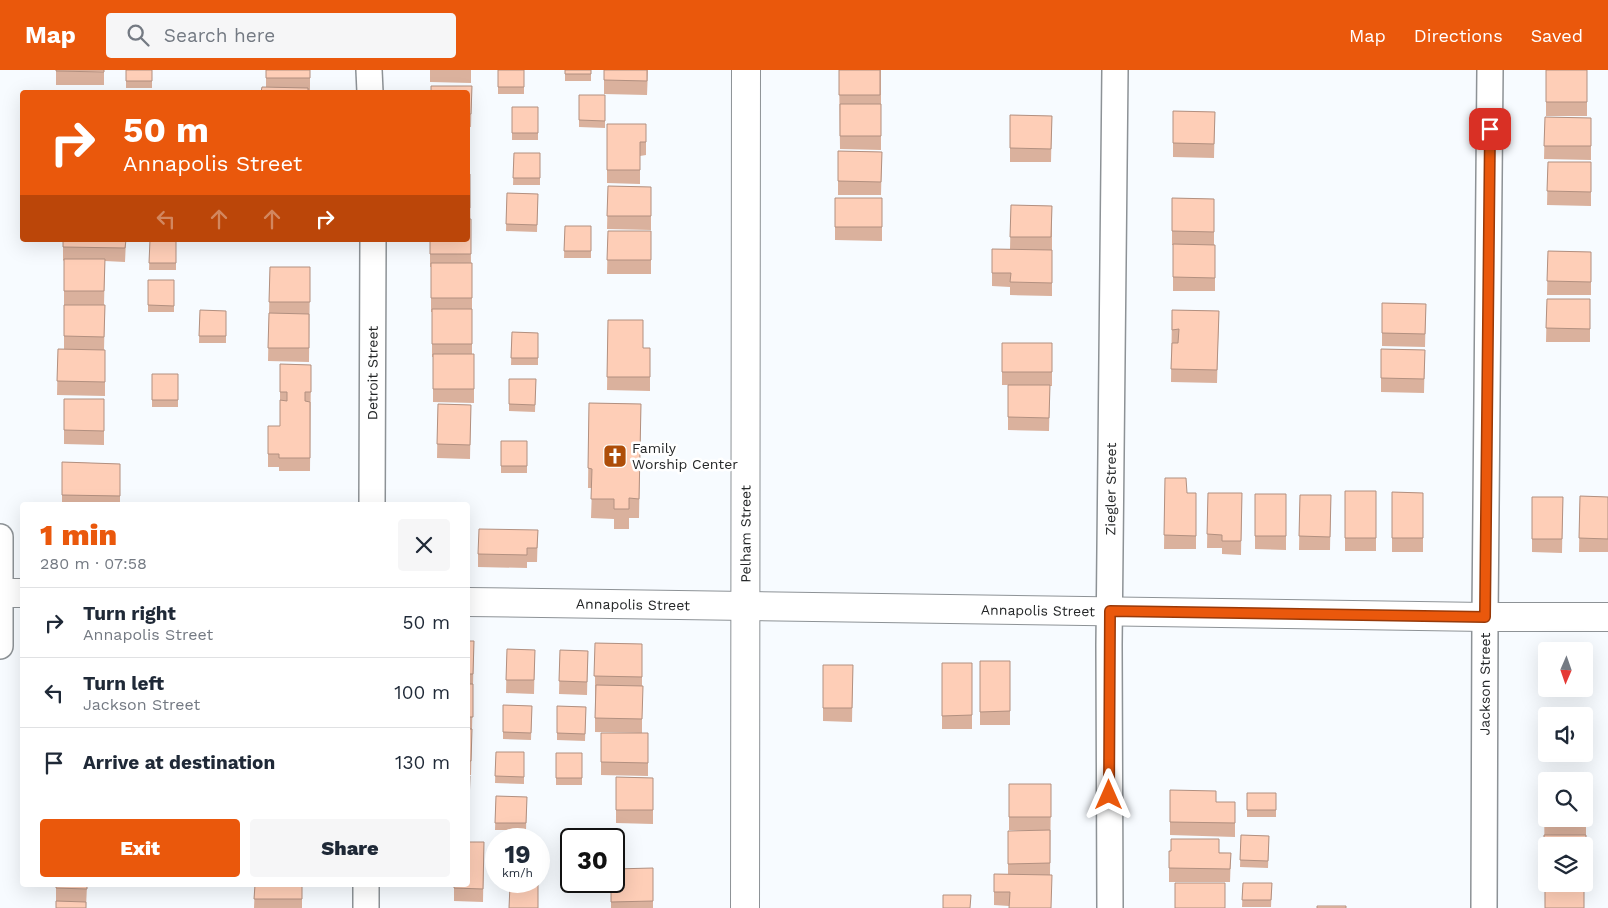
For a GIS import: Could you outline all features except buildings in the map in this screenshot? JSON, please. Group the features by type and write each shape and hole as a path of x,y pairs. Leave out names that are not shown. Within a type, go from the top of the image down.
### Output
{"street":[{"path":"369,70 370,90"},
{"name":"Pelham Street","path":"745,908 746,70"},
{"name":"Ziegler Street","path":"1110,908 1110,611 1115,70"},
{"name":"Jackson Street","path":"1484,908 1490,70"},
{"name":"Detroit Street","path":"372,502 373,242"},
{"path":"0,537 0,581"},
{"path":"0,646 0,593 20,593"},
{"name":"Annapolis Street","path":"470,602 1485,617 1608,617"},
{"path":"366,887 366,908"}],"place":[{"name":"Family Worship Center","path":"615,456"}],"route":[{"path":"1109,795 1110,611 1485,617 1490,129"}]}
